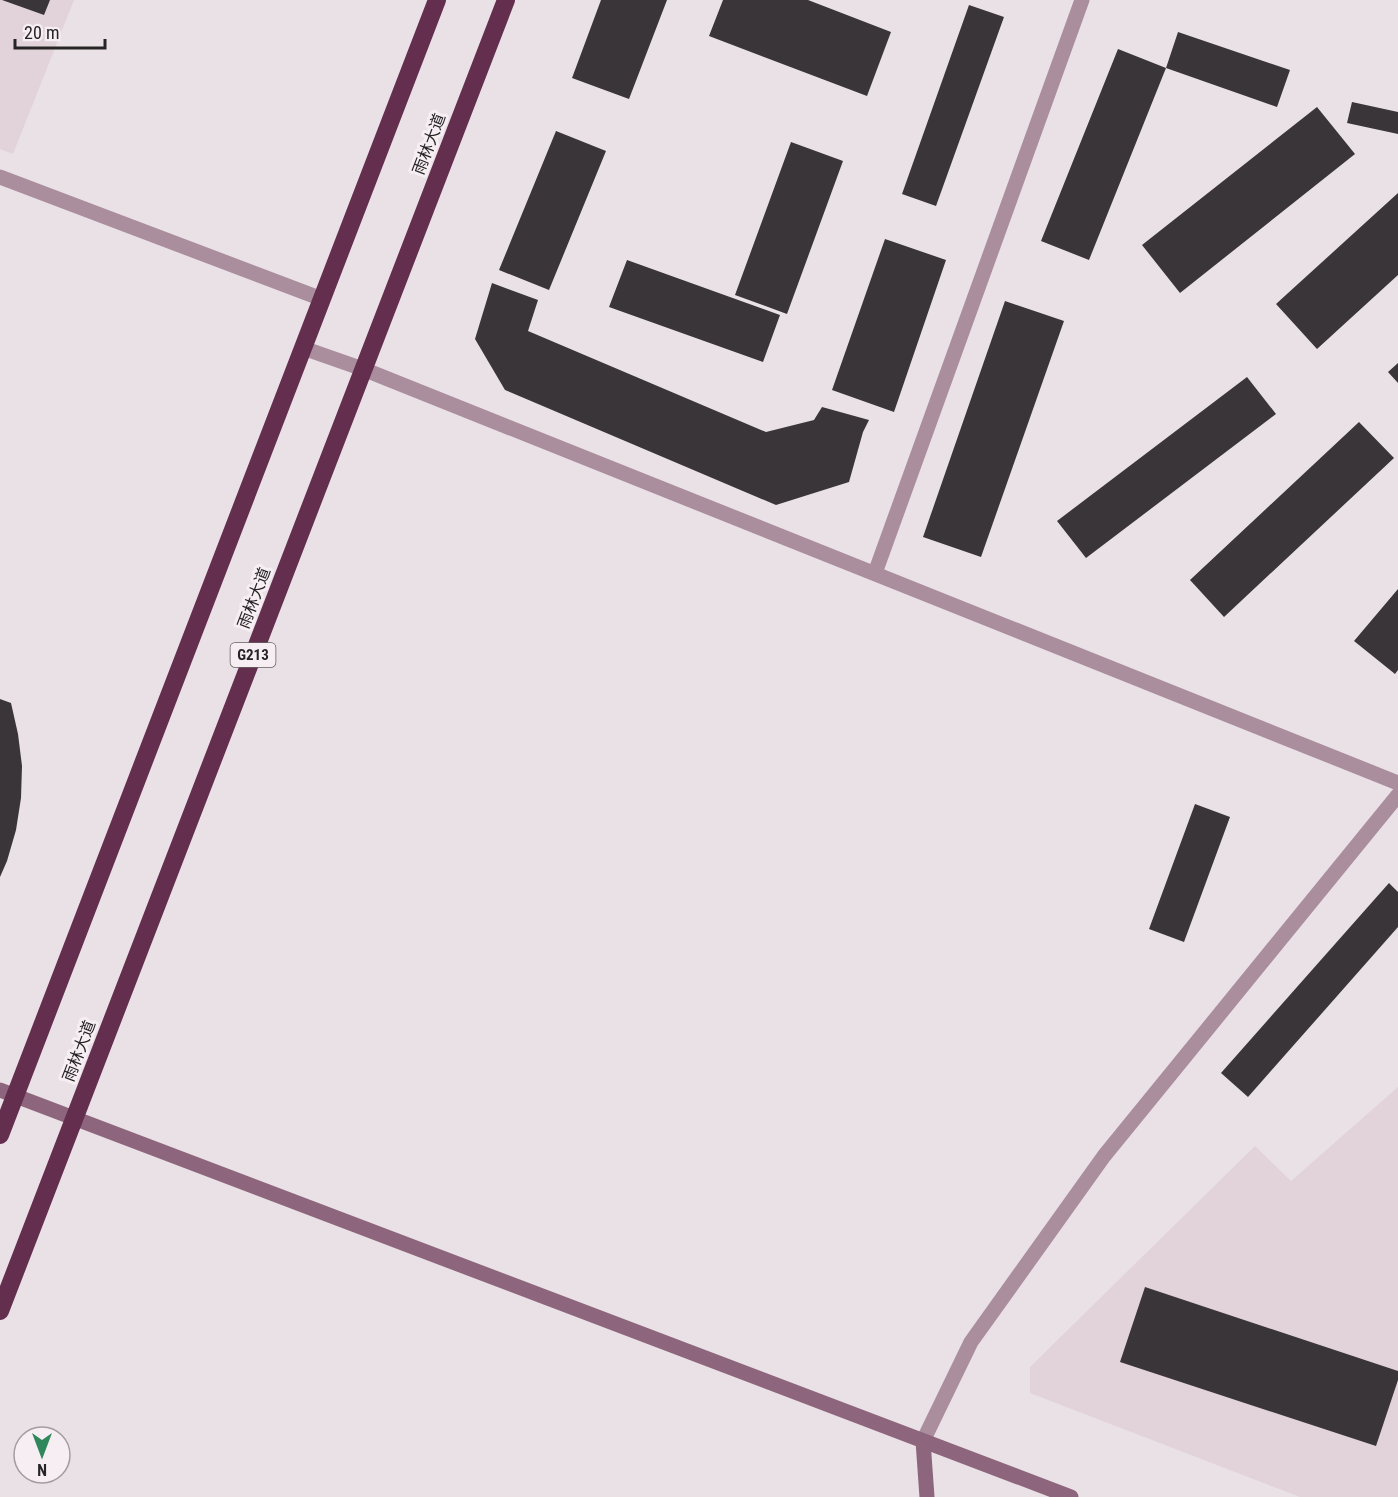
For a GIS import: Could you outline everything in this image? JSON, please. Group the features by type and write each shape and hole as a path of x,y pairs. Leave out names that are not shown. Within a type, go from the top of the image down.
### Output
{"highway":[{"path":"0,1135 7,1093 303,348 437,0"},
{"name":"雨林大道","path":"0,1311 506,0"}],"street":[{"path":"875,573 1082,0"},
{"path":"0,177 322,298"},
{"path":"303,348 363,369 1398,783"},
{"path":"927,1497 923,1441 971,1342 1104,1156 1398,795"},
{"path":"7,1093 1071,1497"}],"shaded area":[{"path":"0,0 74,0 13,154 0,149"},
{"path":"1398,1087 1398,1497 1300,1497 1030,1393 1030,1367 1255,1146 1291,1181"}],"building":[{"path":"2,0 50,0 44,15"},
{"path":"601,0 667,0 629,99 572,78"},
{"path":"723,0 808,0 891,32 867,96 709,36"},
{"path":"969,5 1004,17 936,206 902,194"},
{"path":"1178,32 1290,70 1277,107 1166,68"},
{"path":"1118,49 1166,68 1089,260 1041,241"},
{"path":"1352,102 1398,112 1398,134 1347,123"},
{"path":"1317,107 1355,154 1180,293 1142,245"},
{"path":"556,131 606,151 549,290 499,270"},
{"path":"791,142 843,161 787,314 735,295"},
{"path":"1398,193 1398,275 1317,349 1276,304"},
{"path":"885,239 946,260 894,412 832,390"},
{"path":"627,260 780,315 763,362 609,307"},
{"path":"492,283 538,300 528,331 766,432 814,420 822,407 869,420 863,432 849,482 776,505 505,390 475,339"},
{"path":"1005,301 1064,321 981,557 923,537"},
{"path":"1398,363 1398,383 1388,372"},
{"path":"1247,377 1276,414 1086,558 1057,521"},
{"path":"1359,422 1394,458 1224,617 1190,580"},
{"path":"1398,589 1398,670 1395,674 1354,641"},
{"path":"0,699 11,703 22,766 21,798 16,830 0,877"},
{"path":"1195,804 1230,817 1184,942 1149,929"},
{"path":"1389,883 1398,892 1398,927 1248,1097 1221,1073"},
{"path":"1145,1287 1398,1371 1398,1380 1376,1446 1120,1362"}]}
